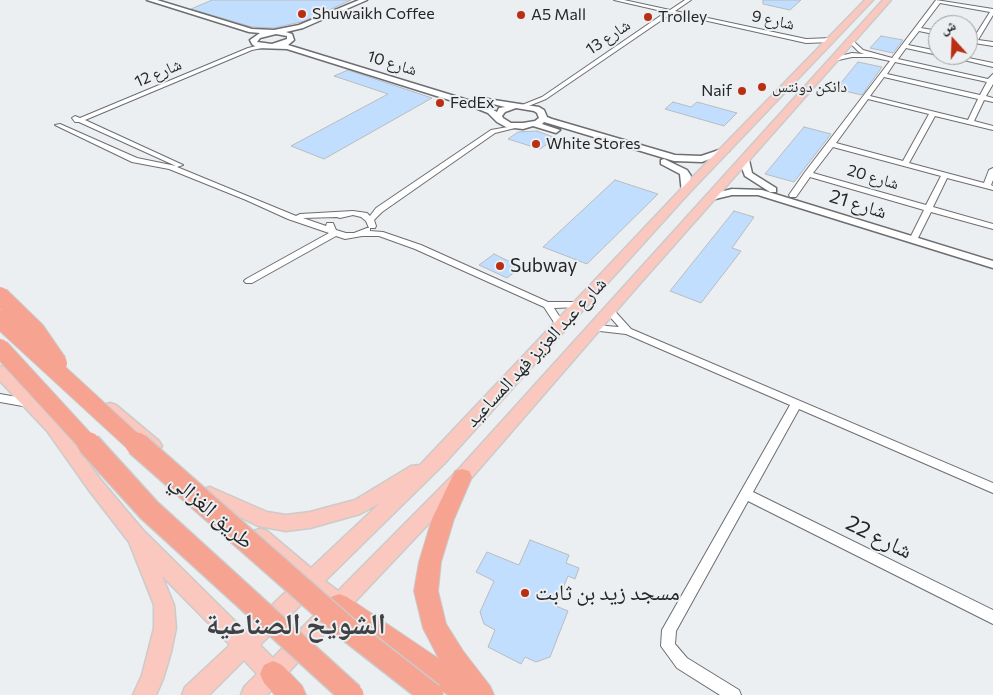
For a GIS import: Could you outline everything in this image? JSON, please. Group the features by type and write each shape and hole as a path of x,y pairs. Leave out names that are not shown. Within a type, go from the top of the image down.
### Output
{"highway":[{"path":"0,296 36,331 76,390"},
{"name":"طريق الغزالي","path":"0,319 76,390 345,627 432,695"},
{"name":"طريق الغزالي","path":"3,359 149,510 352,695"},
{"path":"462,477 443,520 430,562 426,591 435,628 454,660 481,695"},
{"path":"339,605 470,695"},
{"path":"273,674 293,695"}],"main road":[{"name":"شارع عبد العزيز فهد المساعيد","path":"193,695 438,459 685,191 832,40 874,4"},
{"name":"شارع عبد العزيز فهد المساعيد","path":"252,695 462,477 834,59 850,40 874,4"},
{"path":"632,284 627,287 620,287 614,282 615,278 658,232 660,220"},
{"name":"طريق الغزالي","path":"0,309 100,401 339,605"},
{"name":"طريق الغزالي","path":"3,359 28,403 53,427 94,484 136,536 273,674"},
{"path":"210,494 265,520 286,523 310,520 360,506 438,459"},
{"path":"136,536 164,605 165,628 160,652 152,679 144,695"}],"street":[{"path":"139,0 251,31 274,32"},
{"path":"150,0 247,33 252,36 253,40 262,34 301,26 364,0"},
{"name":"شارع 9","path":"617,0 806,41 832,40"},
{"name":"شارع 13","path":"520,106 544,98 688,0"},
{"path":"939,0 993,11 978,36"},
{"name":"شارع 20","path":"793,195 939,0"},
{"path":"269,46 288,42 301,26"},
{"path":"917,29 928,31"},
{"name":"شارع 10","path":"274,32 291,36 296,43 478,99 500,105 520,106 541,114"},
{"name":"شارع 10","path":"253,40 256,44 288,47 491,111 505,123 517,126"},
{"name":"شارع 12","path":"77,119 247,46 253,40"},
{"path":"850,40 861,51 875,56 992,80 970,122"},
{"name":"شارع 9","path":"806,41 821,51"},
{"path":"978,42 993,44"},
{"name":"شارع 12","path":"136,160 60,126 250,49 269,46"},
{"path":"904,46 928,51"},
{"path":"834,59 852,55 875,56"},
{"path":"978,62 993,65"},
{"path":"883,75 993,100"},
{"path":"866,97 993,128"},
{"path":"534,124 541,114 544,98"},
{"path":"493,132 499,119 498,114 502,110 520,106"},
{"name":"شارع 20","path":"905,164 933,113"},
{"path":"541,114 548,121 674,158 702,159 725,151"},
{"path":"77,119 295,215 364,215 380,234"},
{"path":"361,233 368,228 370,221 383,207 493,132 517,126 534,124 584,137 672,165 684,172 686,176 685,191"},
{"name":"شارع 20","path":"831,144 990,187 993,170"},
{"path":"136,160 153,153"},
{"path":"136,160 171,167 249,198 292,218 344,236 361,233 380,234 418,247 547,305 578,305"},
{"name":"شارع 21","path":"744,160 748,174 759,184 993,265"},
{"name":"شارع 20","path":"808,174 993,227"},
{"path":"915,237 946,175"},
{"name":"شارع 21","path":"712,197 732,192 759,192 915,237 993,257"},
{"path":"333,232 331,222 350,214 383,207"},
{"path":"249,281 333,232"},
{"path":"547,305 560,325"},
{"path":"609,310 628,331"},
{"path":"594,328 628,331 993,488"},
{"path":"0,398 28,403"},
{"path":"734,695 682,663 668,646 668,630 796,404"},
{"name":"شارع 22","path":"746,494 993,617"}],"building":[{"path":"212,0 351,0 305,21 274,28 252,27 191,9"},
{"path":"763,0 801,0 790,10 763,4"},
{"path":"881,36 903,40 893,53 870,48"},
{"path":"858,62 882,67 862,95 836,89"},
{"path":"348,70 432,98 324,159 291,146 388,94 334,76"},
{"path":"673,102 691,107 697,102 737,113 724,126 665,109"},
{"path":"804,127 831,134 794,182 765,174"},
{"name":"White Stores","path":"537,131 556,138 540,149 508,139 518,132"},
{"path":"615,180 658,194 587,264 543,247"},
{"path":"734,211 754,217 732,248 741,251 701,303 670,291"},
{"name":"Subway","path":"494,254 521,267 507,278 479,265"},
{"name":"مسجد زيد بن ثابت","path":"530,540 569,555 566,563 579,568 575,579 568,576 556,606 568,611 550,657 536,662 525,657 521,664 488,647 495,630 484,624 480,612 494,581 476,572 487,552 519,565"}],"place":[{"name":"Shuwaikh Coffee","path":"302,14"},
{"name":"A5 Mall","path":"521,15"},
{"name":"Trolley","path":"648,17"},
{"name":"دانكن دونتس","path":"762,87"},
{"name":"Naif","path":"742,91"},
{"name":"FedEx","path":"440,103"},
{"name":"White Stores","path":"536,144"},
{"name":"Subway","path":"500,266"},
{"name":"مسجد زيد بن ثابت","path":"525,593"}],"district":[{"name":"الشويخ الصناعية","path":"296,624"}]}
